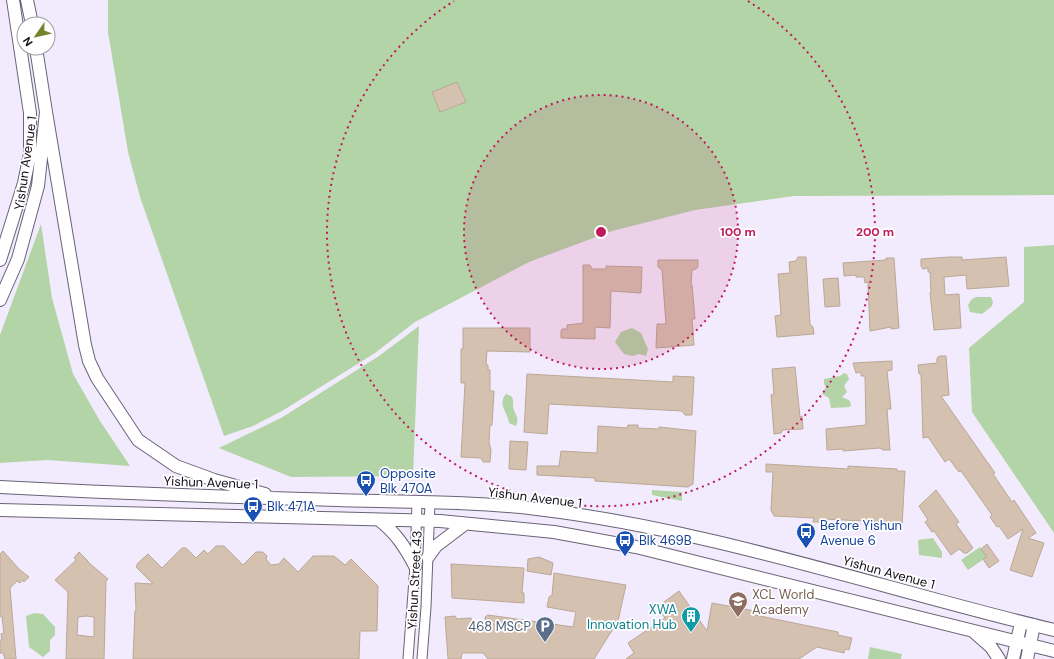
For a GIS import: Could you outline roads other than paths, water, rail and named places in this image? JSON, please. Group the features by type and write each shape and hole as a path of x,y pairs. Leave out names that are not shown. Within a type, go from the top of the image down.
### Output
{"main road":[{"name":"Yishun Avenue 1","path":"2,256 24,184 30,154 30,113 13,0"},
{"path":"27,0 30,16"},
{"name":"Yishun Avenue 1","path":"0,300 18,259 38,186 46,112 37,56"},
{"path":"46,112 84,345 89,361 97,378 138,440 176,466 214,480 280,498"},
{"path":"2,256 18,259"},
{"name":"Yishun Avenue 1","path":"0,487 280,498 430,502 536,509 635,524 808,564 1021,623 1054,630"},
{"path":"0,510 423,521 554,532 636,547 1054,651"},
{"path":"379,520 392,530 399,538 415,566"},
{"path":"428,557 436,546 466,524"},
{"path":"1012,659 1021,623"},
{"path":"1027,659 1034,625"},
{"path":"972,630 991,647 999,659"}],"street":[{"name":"Yishun Street 43","path":"417,502 423,521 428,557 422,659"},
{"name":"Yishun Street 43","path":"408,659 415,566 423,521 430,502"}],"place":[{"name":"Opposite Blk 470A","path":"366,497"},
{"name":"Blk 471A","path":"253,523"},
{"name":"Before Yishun Avenue 6","path":"806,549"},
{"name":"Blk 469B","path":"625,557"},
{"name":"XCL World Academy","path":"738,618"},
{"name":"XWA Innovation Hub","path":"691,633"},
{"name":"468 MSCP","path":"545,643"}]}
